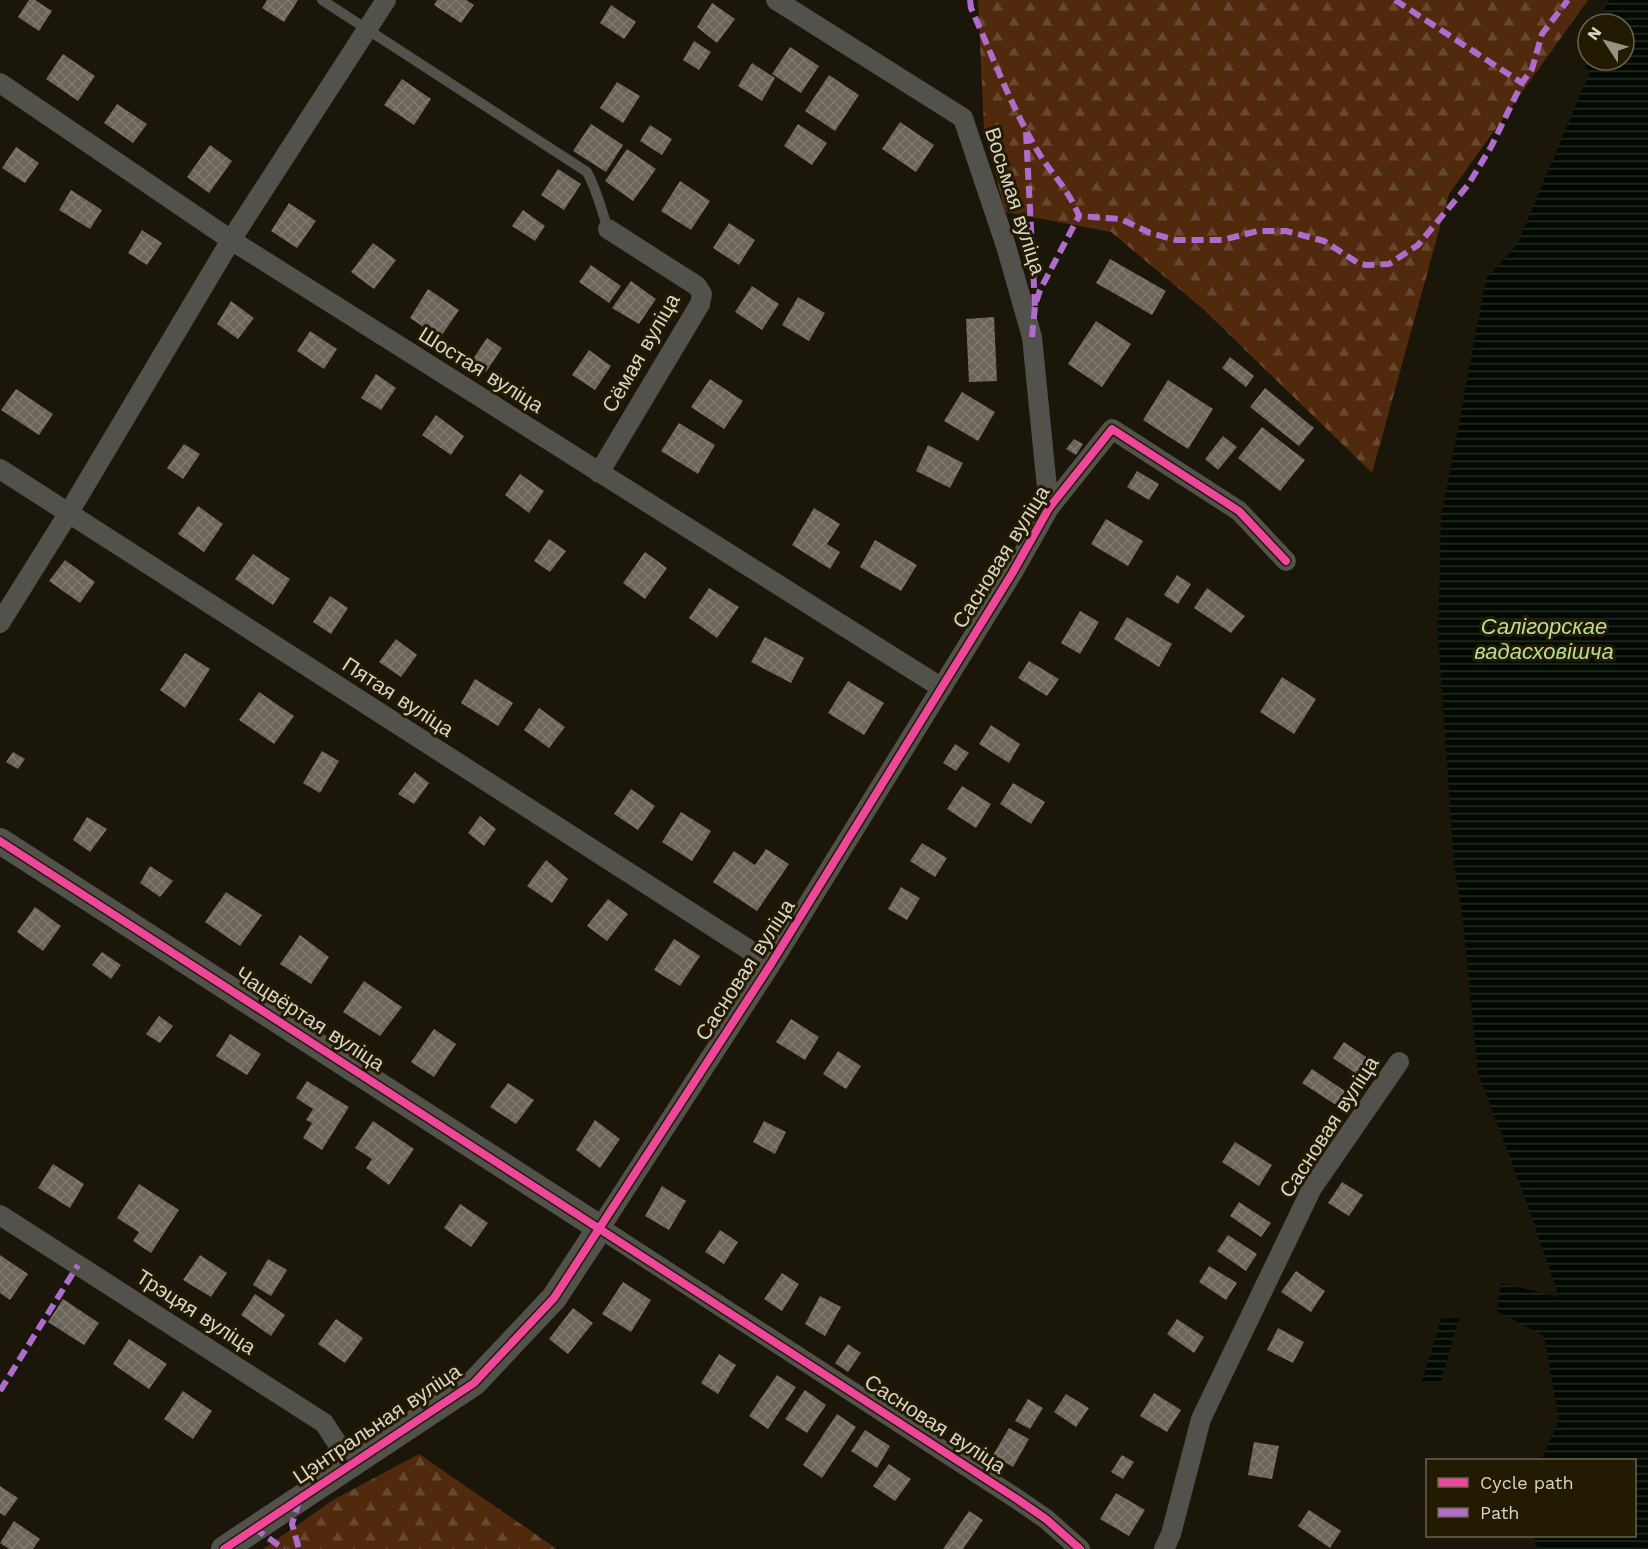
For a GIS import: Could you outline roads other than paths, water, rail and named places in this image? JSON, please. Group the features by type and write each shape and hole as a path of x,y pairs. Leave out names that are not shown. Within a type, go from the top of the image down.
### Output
{"street":[{"path":"0,623 68,514 231,240 386,0"},
{"name":"Восьмая вуліца","path":"776,0 963,118 1006,246 1032,337"},
{"name":"Шостая вуліца","path":"0,83 231,240 942,688"},
{"name":"Сёмая вуліца","path":"599,474 700,304 702,294 697,286 608,229"},
{"name":"Сасновая вуліца","path":"1032,337 1049,508"},
{"name":"Сасновая вуліца","path":"1080,1549 1046,1519 1017,1499 600,1228 771,964 1013,572 1049,508 1112,429 1239,511 1286,561"},
{"name":"Пятая вуліца","path":"0,469 771,964"},
{"name":"Чацвёртая вуліца","path":"0,841 600,1228"},
{"name":"Сасновая вуліца","path":"1164,1549 1171,1534 1201,1419 1312,1188 1399,1062"},
{"name":"Трэцяя вуліца","path":"0,1215 324,1423 351,1464"},
{"name":"Цэнтральная вуліца","path":"224,1549 474,1383 554,1298 600,1228"}],"lane":[{"path":"322,0 587,172 597,189 608,229"}],"water":[{"name":"Салігорскае вадасховішча","path":"1609,0 1648,0 1648,1549 1537,1549 1534,1537 1636,1537 1636,1459 1541,1459 1559,1421 1544,1336 1497,1311 1501,1283 1559,1297 1478,1073 1463,921 1454,863 1438,635 1441,519 1486,279 1517,245 1588,72 1636,72 1636,12 1603,12"},
{"path":"1459,1318 1441,1381 1422,1381 1441,1319"}]}
